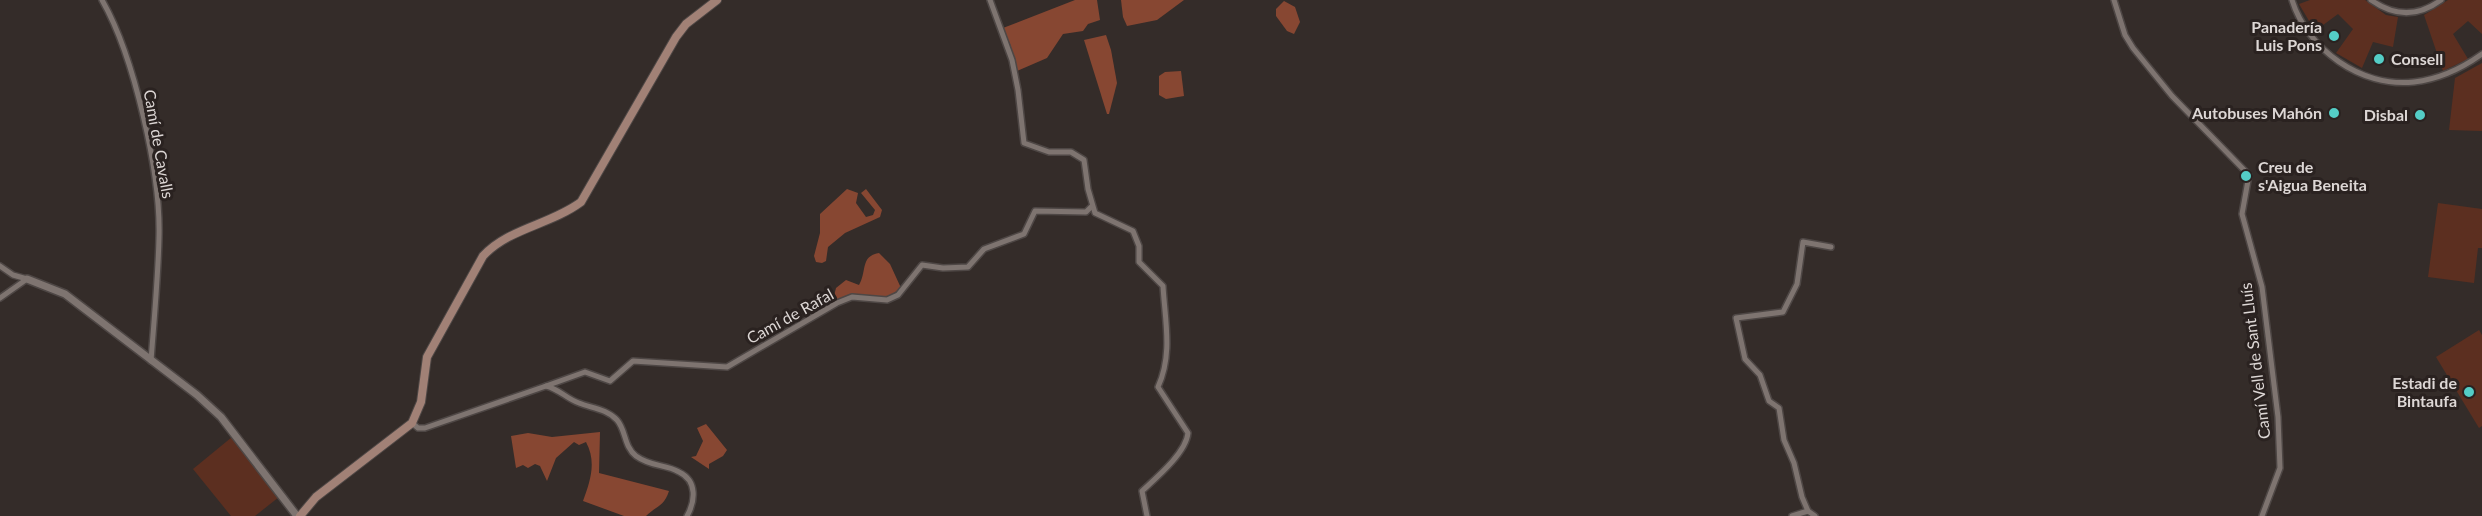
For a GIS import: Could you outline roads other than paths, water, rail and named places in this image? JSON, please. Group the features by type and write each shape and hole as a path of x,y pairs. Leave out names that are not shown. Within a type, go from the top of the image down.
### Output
{"main road":[{"path":"299,516 316,497 412,423 421,402 427,357 483,256 495,243 569,210 580,202 686,24 717,0"}],"street":[{"name":"Camí de Cavalls","path":"102,0 137,90 155,177 159,236 151,361"},
{"path":"990,0 1012,60 1024,143 1049,152 1071,152 1084,160 1091,207 1095,213 1133,231 1139,246 1139,262 1163,286 1168,356 1166,370 1158,387 1188,433 1187,441 1165,470 1142,491 1147,516"},
{"name":"Camí Vell de Sant Lluís","path":"2114,0 2125,35 2133,48 2172,96 2249,175 2242,214 2262,287 2278,417 2280,468 2262,516"},
{"path":"2292,0 2305,28 2319,45 2332,58 2367,76 2399,82 2433,78 2466,65 2482,54"},
{"path":"2372,0 2387,9 2405,14 2418,13 2441,0"},
{"name":"Camí de Rafal","path":"546,386 585,372 610,381 633,361 727,367 837,303 852,297 887,300 898,295 922,265 943,268 968,267 984,249 1024,234 1035,211 1086,212 1091,207"},
{"path":"1815,516 1808,511 1794,463 1784,441 1779,408 1769,401 1760,375 1745,359 1736,318 1783,312 1797,284 1803,242 1832,247"},
{"path":"0,266 13,275 65,294 220,417 299,516"},
{"path":"0,298 27,279"},
{"path":"412,423 418,428 425,428 546,386 556,388 577,403 607,412 618,420 628,448 645,462 680,472 687,478 695,495 694,505 687,516"},
{"path":"1792,516 1808,511"}],"place":[{"name":"Panadería Luis Pons","path":"2334,36"},
{"name":"Consell","path":"2379,59"},
{"name":"Autobuses Mahón","path":"2334,113"},
{"name":"Disbal","path":"2420,115"},
{"name":"Creu de s'Aigua Beneita","path":"2246,176"},
{"name":"Estadi de Bintaufa","path":"2469,392"}]}
